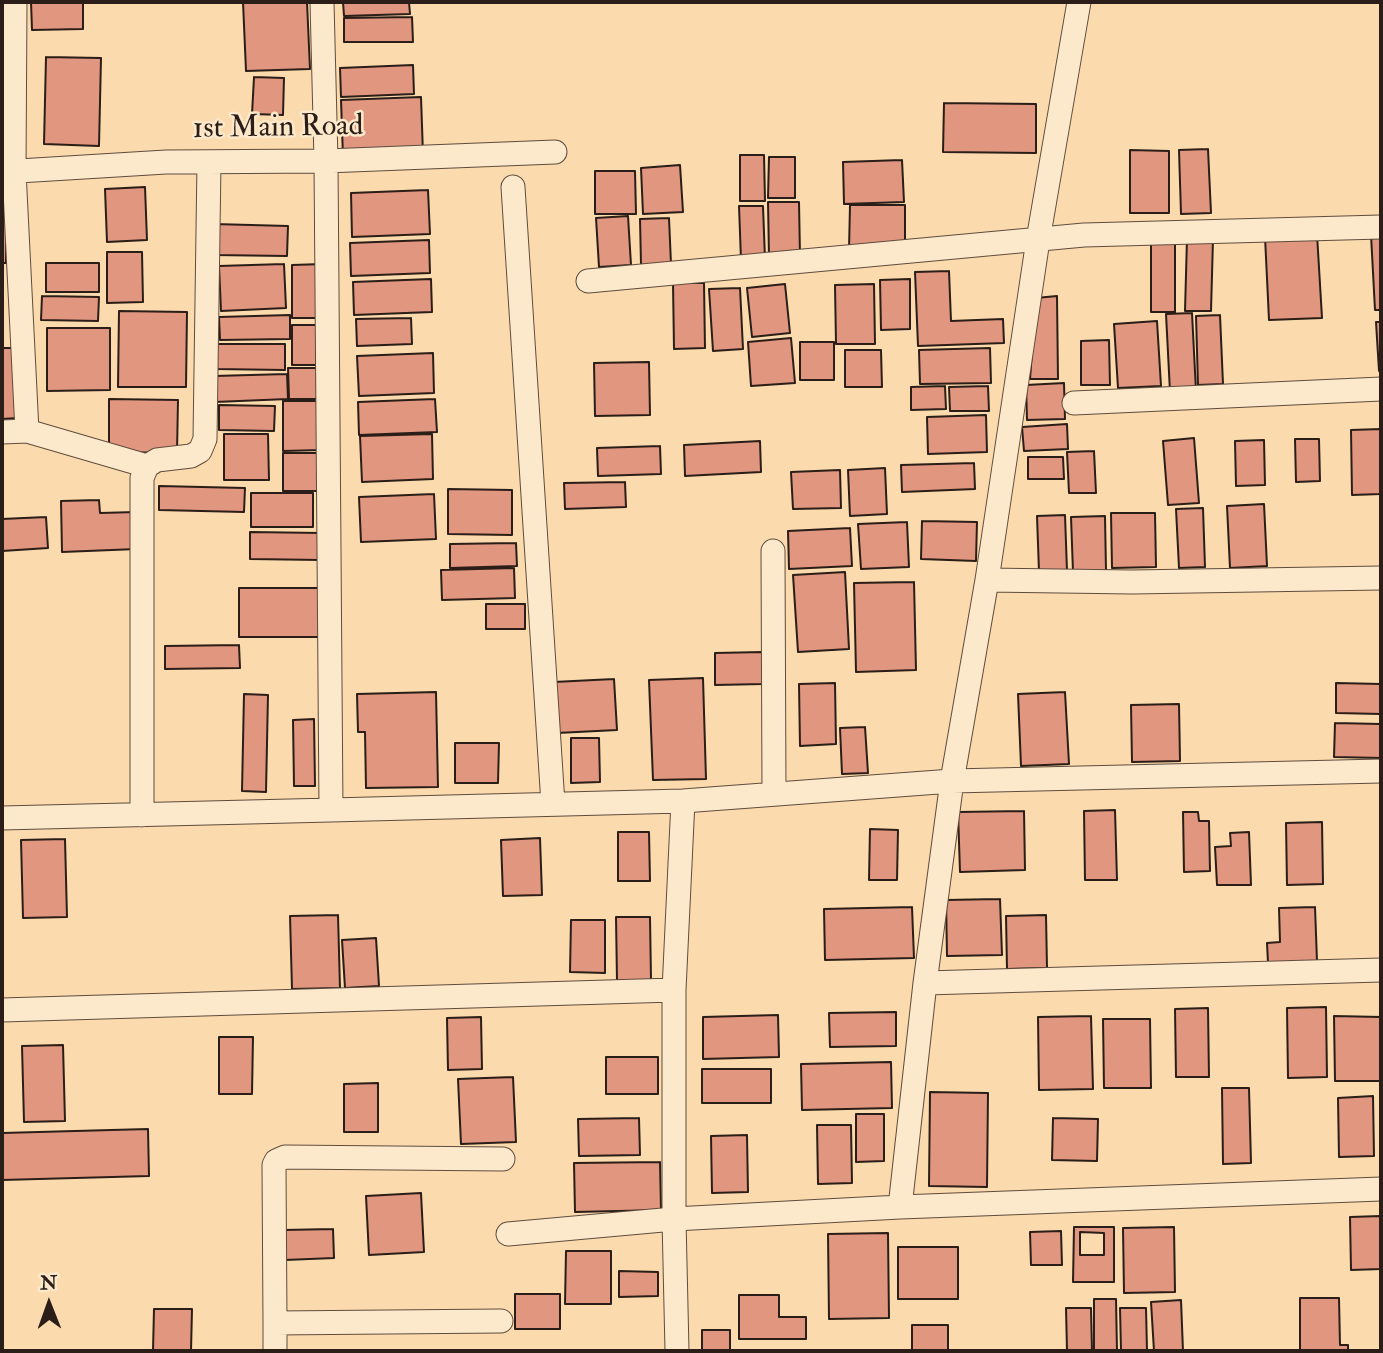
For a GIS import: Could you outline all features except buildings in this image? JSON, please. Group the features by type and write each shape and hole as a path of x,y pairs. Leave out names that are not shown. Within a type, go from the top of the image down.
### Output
{"street":[{"path":"15,2 8,172 27,431"},
{"path":"322,2 326,160 331,810"},
{"path":"900,1207 925,983 952,781 987,580 1038,240 1079,2"},
{"name":"1st Main Road","path":"8,172 166,162 326,160 555,152"},
{"path":"142,816 142,478 147,466 157,460 191,456 200,451 205,439 209,162"},
{"path":"513,187 553,804"},
{"path":"588,281 1084,235 1381,227"},
{"path":"1074,403 1381,389"},
{"path":"2,432 27,431 147,466"},
{"path":"773,551 774,794"},
{"path":"987,580 1132,582 1381,578"},
{"path":"2,818 683,801 952,781 1381,771"},
{"path":"677,1351 674,990 683,801"},
{"path":"925,983 1381,970"},
{"path":"2,1010 674,990"},
{"path":"275,1351 276,1161 285,1157 503,1159"},
{"path":"508,1234 674,1219 900,1207 1381,1189"},
{"path":"275,1323 501,1321"}]}
